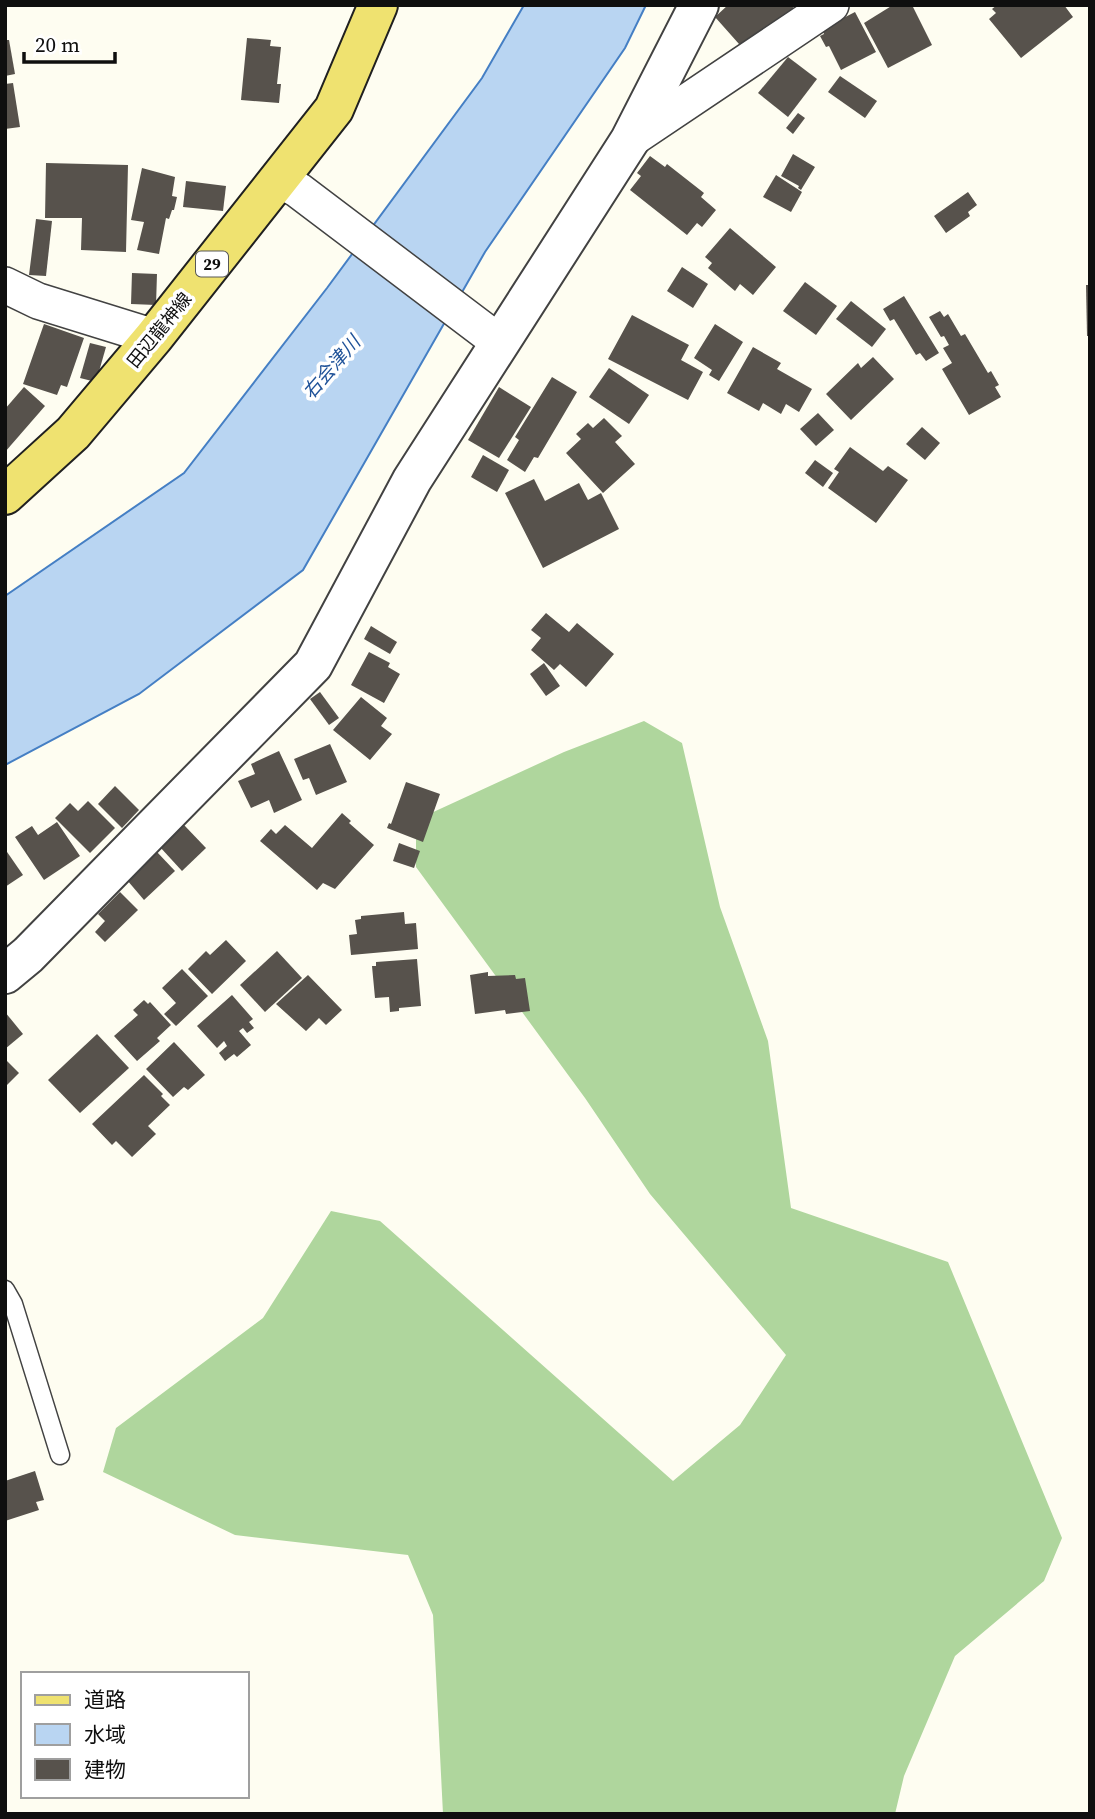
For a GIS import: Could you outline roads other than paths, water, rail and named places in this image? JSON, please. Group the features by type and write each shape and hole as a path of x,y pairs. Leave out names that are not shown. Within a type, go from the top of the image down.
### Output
{"main road":[{"name":"田辺龍神線","path":"5,495 74,433 154,337 289,185 334,109 378,5"}],"street":[{"path":"5,974 28,955 313,664 412,480 495,337 630,140 699,5"},
{"path":"630,140 831,5"},
{"path":"289,185 495,337"},
{"path":"5,285 38,301 154,337"}],"lane":[{"path":"8,1302 60,1455"}],"water":[{"name":"右会津川","path":"524,5 646,5 625,48 485,252 303,570 139,694 5,765 5,596 184,473 327,288 482,78"}]}
